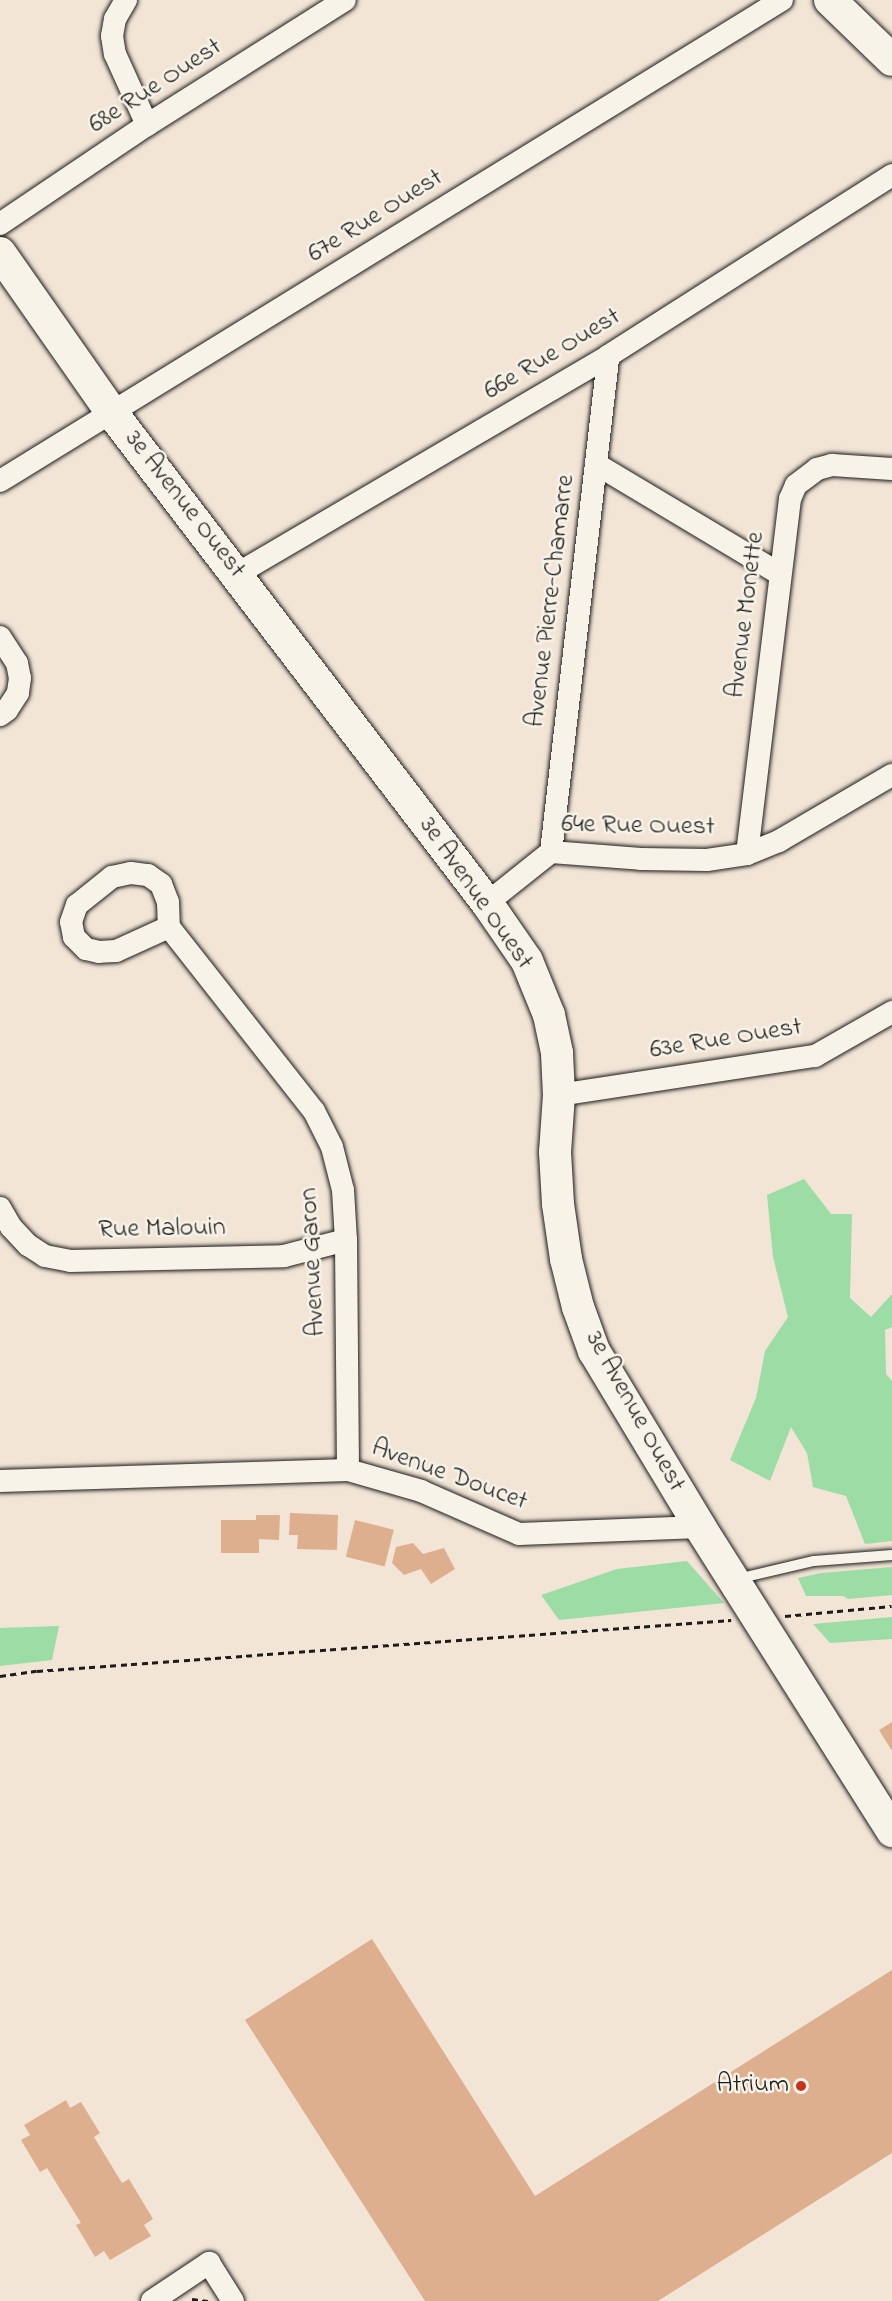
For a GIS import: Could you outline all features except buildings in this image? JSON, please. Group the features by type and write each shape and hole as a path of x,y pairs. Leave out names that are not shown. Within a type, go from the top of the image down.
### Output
{"street":[{"path":"126,0 115,19 112,36 115,54 147,125"},
{"name":"68e Rue Ouest","path":"0,224 147,125 345,0"},
{"name":"67e Rue Ouest","path":"0,481 782,0"},
{"path":"830,0 892,60"},
{"name":"66e Rue Ouest","path":"237,574 608,356 892,175"},
{"name":"3e Avenue Ouest","path":"0,253 112,412 487,903 527,962 549,1015 557,1053 560,1095 555,1152 558,1204 566,1258 578,1307 594,1352 700,1527 892,1831"},
{"name":"Avenue Pierre-Chamarre","path":"551,852 608,356"},
{"path":"596,464 780,574"},
{"name":"Avenue Monette","path":"747,854 790,499 796,485 806,476 832,465 892,470"},
{"path":"0,637 17,663 20,678 18,693 7,710 0,714"},
{"name":"64e Rue Ouest","path":"487,903 551,852 707,861 747,854 779,841 892,775"},
{"name":"Avenue Garon","path":"169,927 314,1111 332,1147 343,1190 346,1240 348,1470"},
{"name":"63e Rue Ouest","path":"560,1095 815,1056 892,1012"},
{"name":"Rue Malouin","path":"0,1208 11,1227 28,1245 45,1256 70,1261 284,1256 346,1240"},
{"name":"Avenue Doucet","path":"0,1481 348,1470 421,1491 519,1534 700,1527"},
{"path":"152,2301 209,2263 233,2301"}],"lane":[{"path":"734,1579 814,1562 892,1555"}],"path":[{"path":"783,1616 892,1606"},
{"path":"0,1676 37,1671 739,1620"},
{"path":"189,2301 208,2301"}],"green space":[{"path":"804,1179 831,1214 852,1214 850,1298 871,1317 892,1294 892,1327 885,1330 886,1374 892,1381 892,1541 865,1544 846,1496 813,1487 807,1453 791,1427 770,1481 730,1460 756,1398 765,1351 788,1317 773,1257 767,1195"},
{"path":"687,1561 724,1603 559,1620 541,1595 617,1569"},
{"path":"892,1567 892,1595 848,1599 843,1596 806,1596 798,1578 821,1573"},
{"path":"892,1617 892,1639 830,1643 813,1624"},
{"path":"59,1626 52,1660 0,1666 0,1628"}],"place":[{"name":"Atrium","path":"801,2086"}]}
